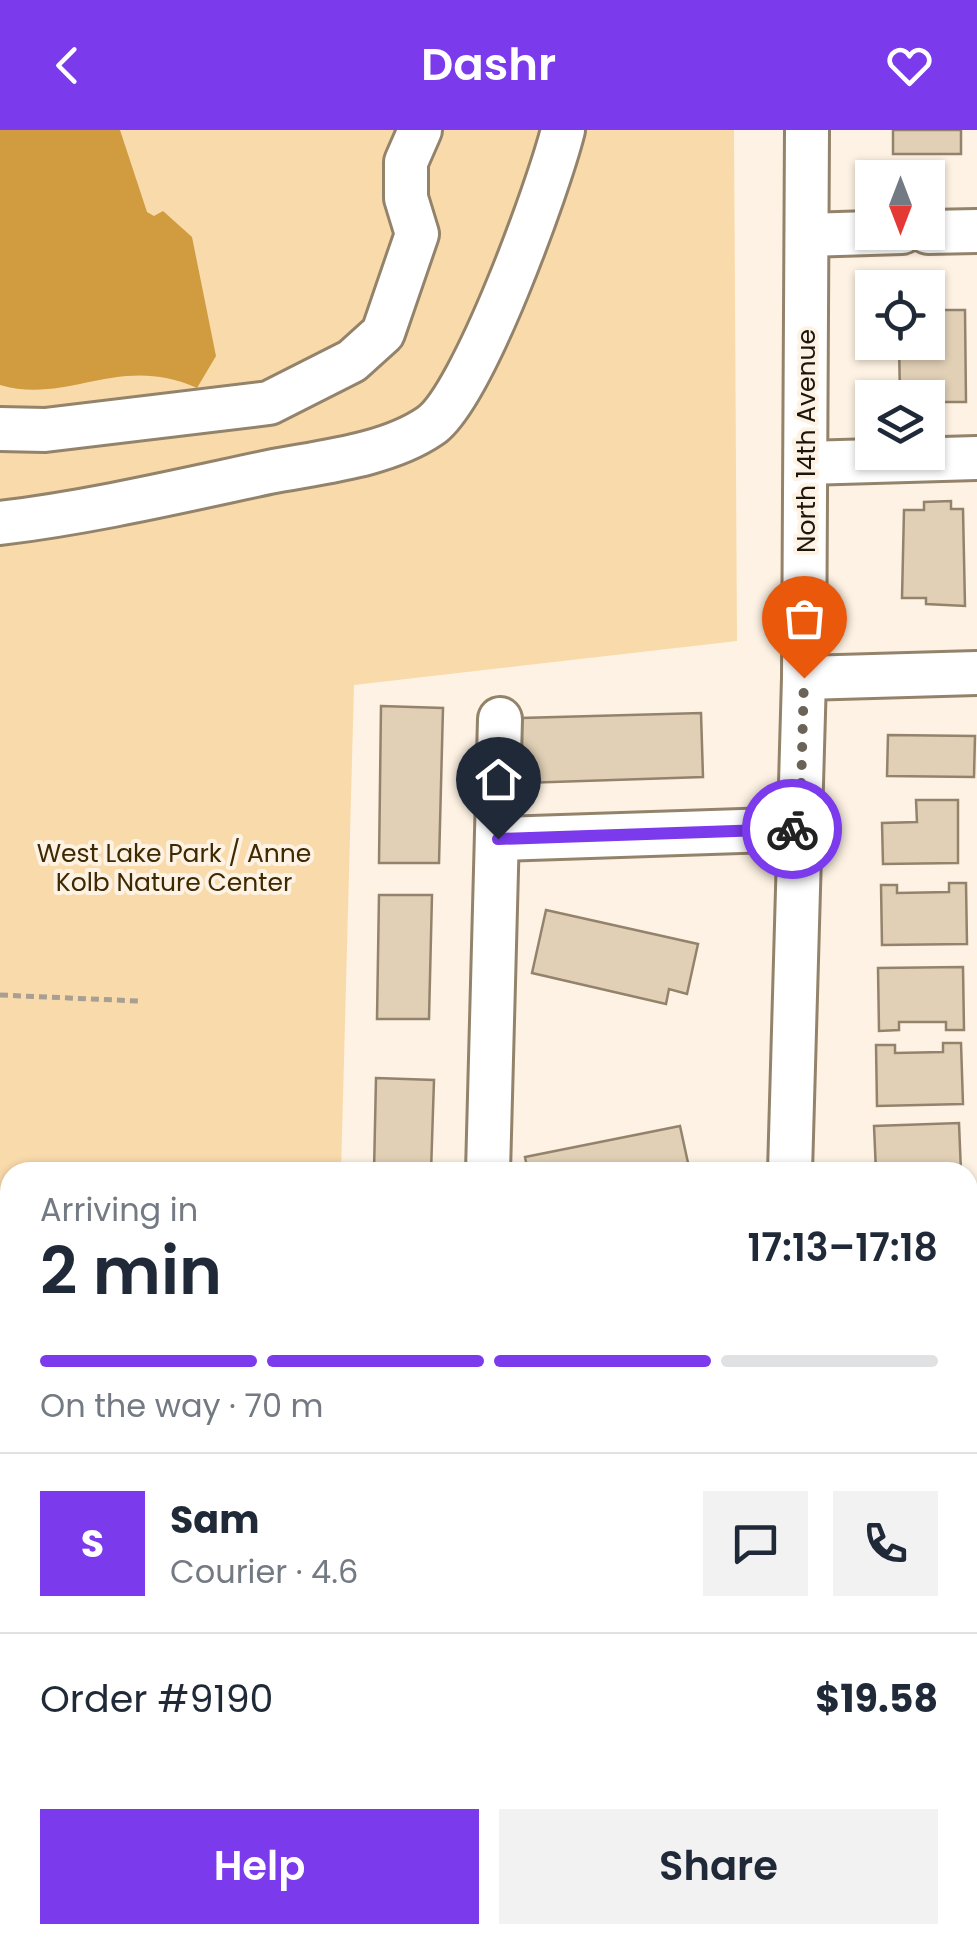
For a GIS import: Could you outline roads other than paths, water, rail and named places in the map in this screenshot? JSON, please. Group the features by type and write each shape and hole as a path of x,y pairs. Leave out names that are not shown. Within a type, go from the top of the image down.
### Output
{"street":[{"path":"0,430 45,430 268,403 352,362 382,333 417,234 406,198 406,162 420,130"},
{"path":"0,523 57,516 346,456 431,426 470,376 552,171 563,130"},
{"name":"North 14th Avenue","path":"790,1162 804,678 806,130"},
{"path":"945,232 977,231"},
{"path":"807,235 855,233"},
{"path":"806,462 977,458"},
{"path":"804,678 977,672"},
{"path":"488,1162 500,720"},
{"path":"498,839 800,829"}],"park label":[{"name":"West Lake Park / Anne Kolb Nature Center","path":"174,868"}]}
